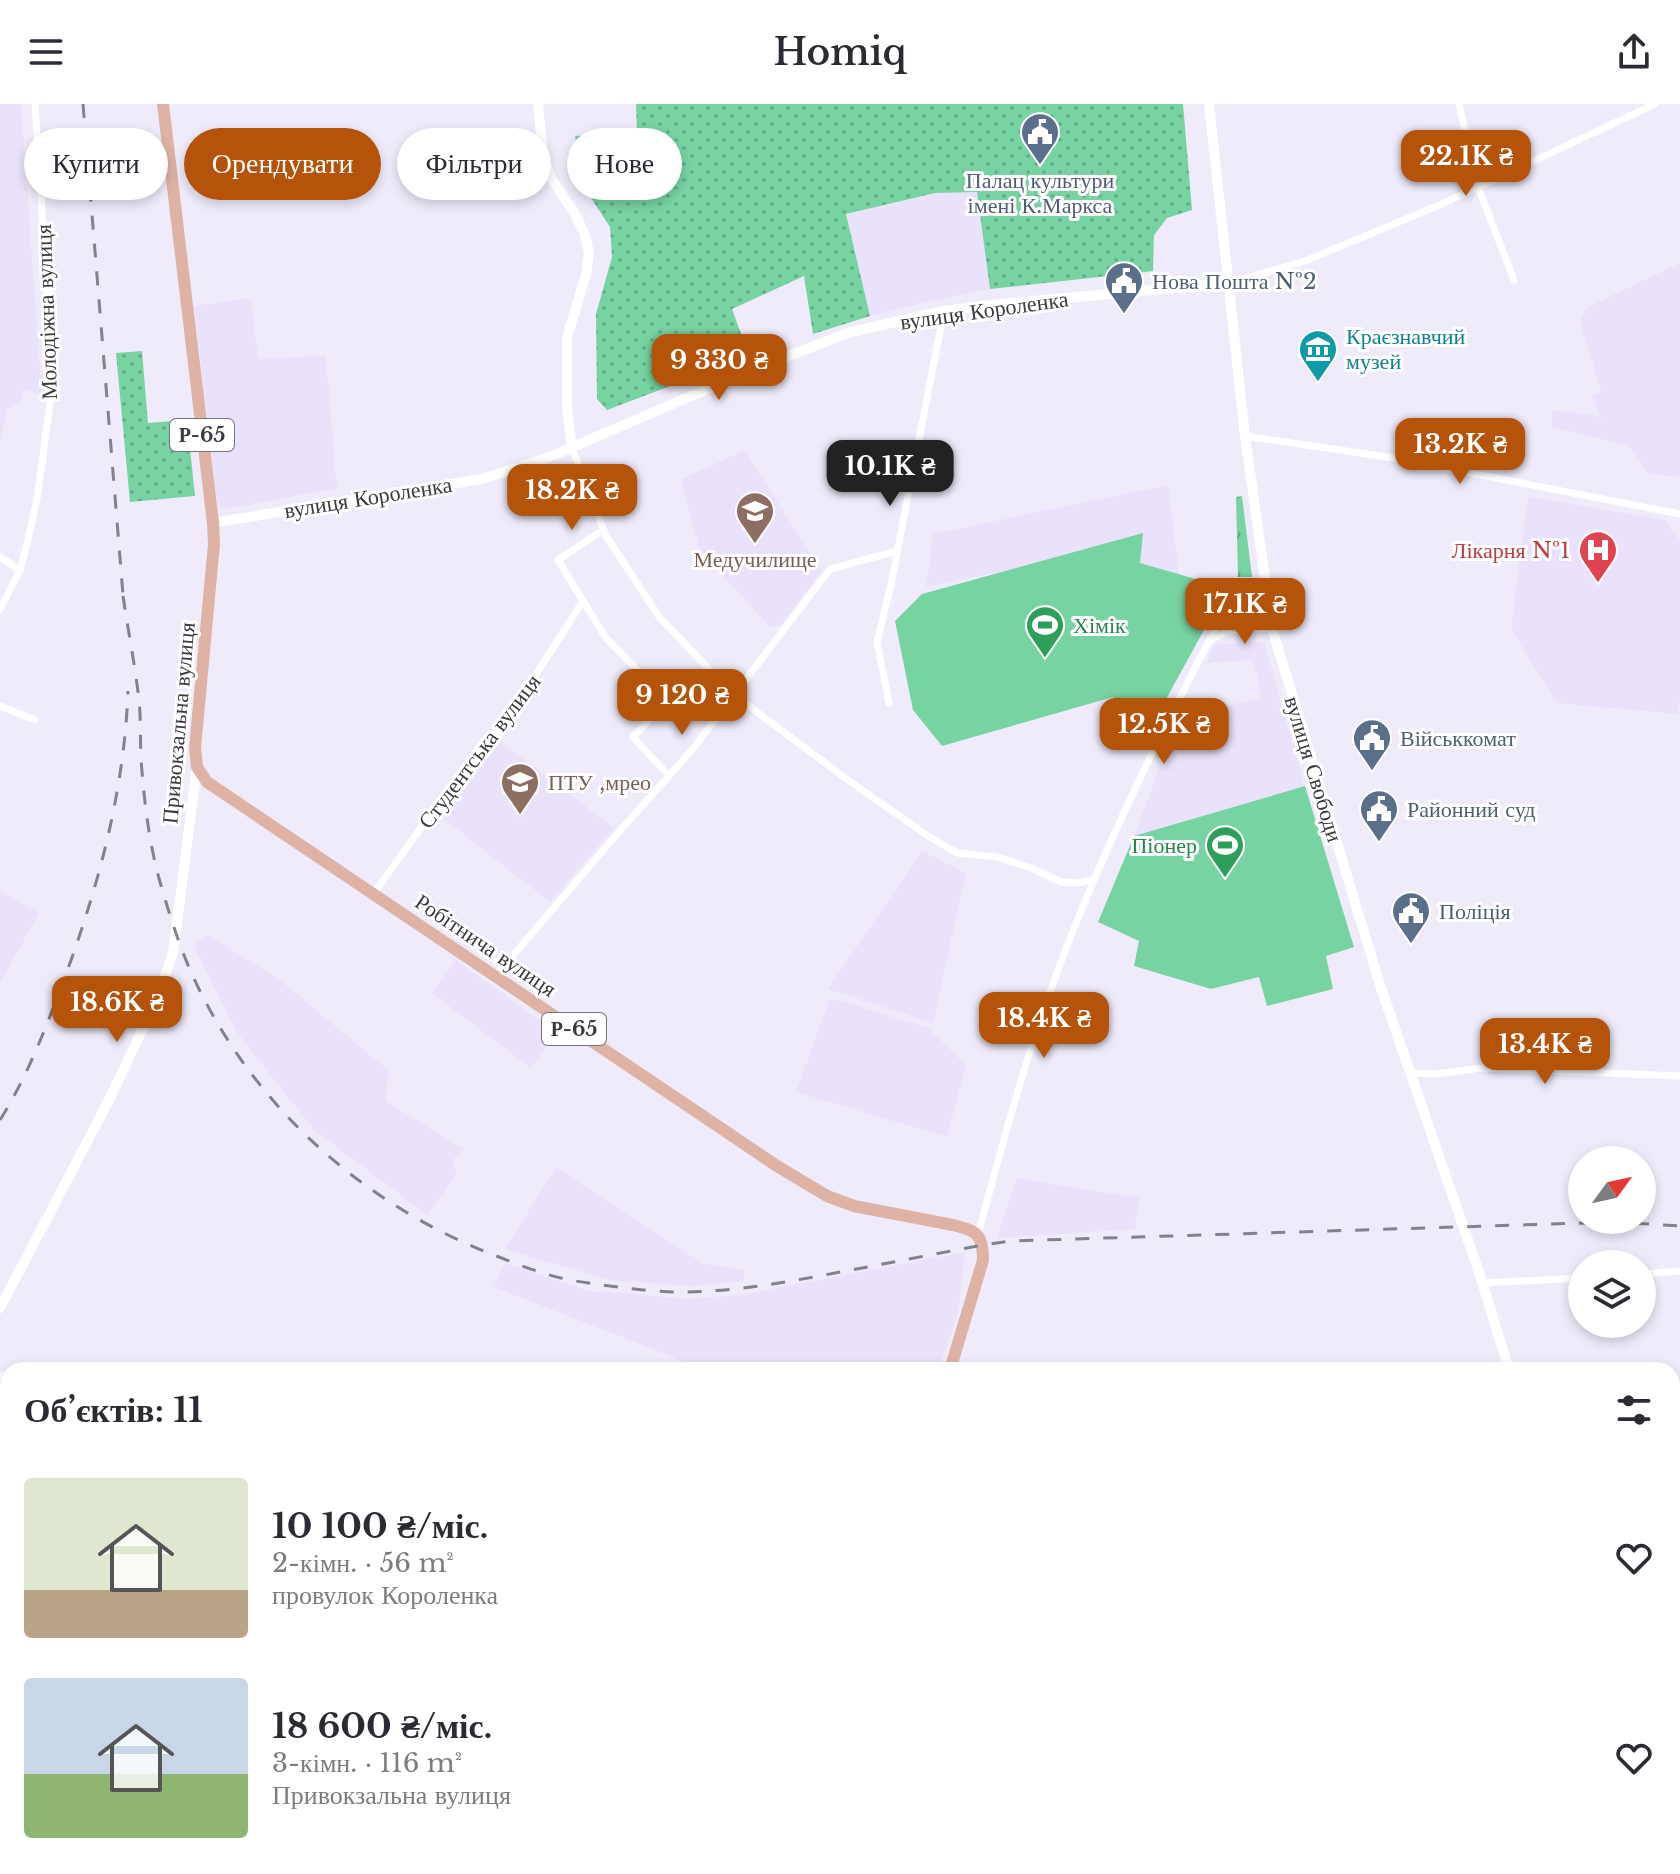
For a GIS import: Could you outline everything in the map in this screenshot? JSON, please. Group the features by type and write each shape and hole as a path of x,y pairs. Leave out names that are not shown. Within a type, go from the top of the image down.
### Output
{"main road":[{"name":"Привокзальна вулиця","path":"0,1308 108,1102 156,1001 173,953 197,767 195,748 214,544 163,104"},
{"path":"538,104 543,156 551,178 585,235 589,253 586,275 567,337 567,409 572,448"},
{"name":"вулиця Свободи","path":"1209,104 1245,436 1272,628 1380,985 1483,1283 1507,1362"},
{"name":"вулиця Короленка","path":"213,523 482,479 547,458 795,352 851,332 944,311 1229,283"},
{"name":"Робітнича вулиця","path":"197,767 207,782 777,1166 827,1196 854,1206 967,1228 978,1235"},
{"path":"952,1362 983,1260 983,1245 978,1235"}],"street":[{"name":"Молодіжна вулиця","path":"0,609 20,570 37,499 50,404 50,331 35,104"},
{"path":"1459,104 1478,187 1514,280"},
{"name":"вулиця Короленка","path":"1229,283 1305,261 1478,187 1655,104"},
{"path":"889,703 877,642 944,311"},
{"path":"1245,436 1394,458 1680,514"},
{"path":"572,448 606,536 660,618 734,695 848,780 957,853 997,857 1061,882 1094,880"},
{"path":"603,530 558,560 582,604 606,638 665,698 633,737 669,776"},
{"path":"496,975 692,750 830,569 897,551"},
{"path":"0,557 20,570"},
{"path":"978,1235 1025,1067 1094,880 1181,694 1226,609 1264,579"},
{"name":"Студентська вулиця","path":"374,893 485,739 501,729 582,604"},
{"path":"1211,640 1228,631 1272,628"},
{"path":"0,706 35,720"},
{"path":"1411,1073 1436,1074 1482,1068 1680,1076"},
{"path":"1656,1273 1680,1271"},
{"path":"1483,1283 1568,1279"}],"shaded area":[{"path":"0,104 21,104 24,200 28,200 42,394 24,390 21,400 7,409 0,444"},
{"path":"977,192 990,289 870,316 846,214 935,193"},
{"path":"1680,263 1680,477 1649,474 1628,445 1551,427 1553,410 1601,417 1592,395 1601,391 1580,321 1588,307"},
{"path":"251,298 258,359 326,356 337,488 225,509 217,504 194,306"},
{"path":"744,451 822,570 780,626 770,627 699,549 681,479"},
{"path":"1168,485 1179,575 1087,554 926,587 933,534"},
{"name":"Лікарня №1","path":"1528,497 1665,520 1680,540 1680,697 1677,714 1557,703 1511,629"},
{"path":"1264,642 1305,786 1134,836 1179,716 1262,698 1253,660 1207,663 1215,644"},
{"path":"495,737 614,828 550,902 439,815"},
{"path":"922,851 966,873 933,1023 828,989"},
{"path":"0,891 39,913 0,983"},
{"path":"208,934 282,982 388,1070 386,1101 463,1149 453,1160 456,1175 427,1215 314,1130 237,1032 194,946"},
{"path":"456,960 556,1032 531,1068 432,993"},
{"path":"830,998 928,1028 966,1065 947,1137 796,1092"},
{"path":"556,1167 704,1264 745,1270 744,1281 692,1286 609,1280 505,1249"},
{"path":"1017,1178 1139,1198 1135,1229 997,1238"},
{"path":"965,1252 958,1314 941,1362 686,1362 494,1287 505,1263 592,1292 684,1299 740,1295"}],"green space":[{"path":"636,104 1183,104 1192,210 1167,218 1154,235 1153,271 990,289 977,192 935,193 846,214 870,316 813,334 804,276 732,309 749,356 607,410 597,399 596,314 612,257 610,227 592,200 682,200 682,128 637,128"},
{"path":"142,351 148,423 187,420 195,496 130,502 116,353"},
{"path":"1242,496 1252,577 1238,577 1236,497"},
{"name":"Хімік","path":"1143,533 1140,563 1227,588 1165,701 1118,704 1113,697 942,746 913,710 895,621 922,594"},
{"name":"Піонер","path":"1305,786 1354,947 1326,956 1333,989 1267,1006 1259,977 1211,989 1134,966 1139,941 1098,922 1134,836"}],"railway":[{"path":"83,104 124,607"},
{"path":"123,596 139,700 144,790 156,867 189,966 226,1038 289,1118 325,1153 407,1213 499,1257 545,1274 577,1281 652,1291 698,1292 776,1283 1011,1241 1615,1222 1680,1226"},
{"path":"0,1120 45,1029 84,923 114,809 128,691"}],"place":[{"name":"Палац культури імені К.Маркса","path":"1040,166"},
{"name":"Нова Пошта №2","path":"1124,315"},
{"name":"Краєзнавчий музей","path":"1318,383"},
{"name":"Медучилище","path":"755,545"},
{"name":"Лікарня №1","path":"1598,584"},
{"name":"Хімік","path":"1045,659"},
{"name":"Військкомат","path":"1372,772"},
{"name":"ПТУ ,мрео","path":"520,816"},
{"name":"Районний суд","path":"1379,843"},
{"name":"Піонер","path":"1225,879"},
{"name":"Поліція","path":"1411,945"}]}
